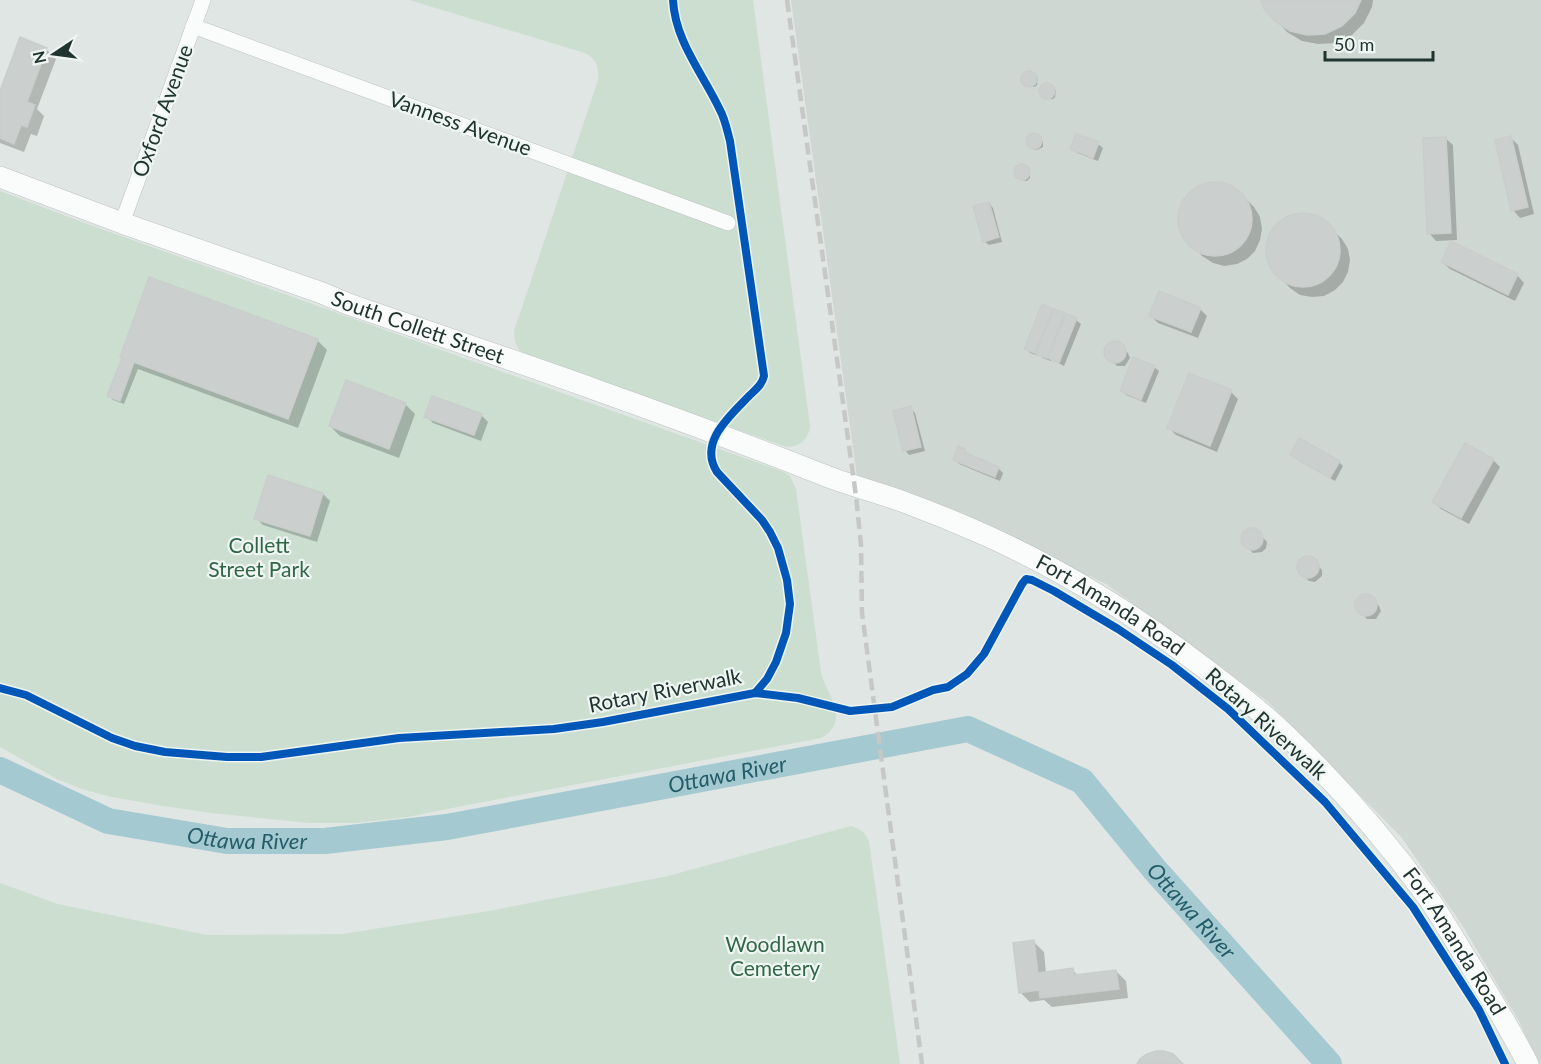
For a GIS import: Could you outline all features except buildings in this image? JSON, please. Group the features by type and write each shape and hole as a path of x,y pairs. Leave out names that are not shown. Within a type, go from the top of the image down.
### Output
{"street":[{"name":"Oxford Avenue","path":"122,223 203,0"},
{"name":"Vanness Avenue","path":"194,26 728,223"},
{"name":"South Collett Street","path":"0,177 348,304 521,363 836,480"},
{"name":"Fort Amanda Road","path":"836,480 903,501 985,535 1063,575 1123,609 1237,693 1301,750 1352,803 1392,852 1427,897 1483,986 1528,1064"}],"shaded area":[{"path":"791,0 1541,0 1541,1064 1538,1064 1520,1023 1464,928 1402,838 1267,701 1106,584 938,505 857,477"}],"green space":[{"path":"409,0 753,0 810,426 802,442 794,446 784,446 523,354 516,344 514,331 598,80 597,67 595,61 585,53"},
{"name":"Collett Street Park","path":"0,191 784,472 790,476 796,489 821,670 836,713 833,727 821,738 408,817 356,823 309,823 211,813 107,796 57,779 0,747"},
{"name":"Woodlawn Cemetery","path":"851,826 862,831 869,841 900,1064 0,1064 0,883 58,904 207,935 342,934 489,911 668,876"}],"waterway":[{"name":"Ottawa River","path":"0,770 108,821 227,841 325,841 447,827 968,729 1082,781 1155,870 1329,1064"}],"railway":[{"path":"787,0 856,496 861,545 862,613 922,1064"}],"cycle path":[{"name":"Rotary Riverwalk","path":"673,0 684,43 722,113 730,141 764,376 758,387 719,430 711,450 712,461 717,472 762,520 770,532 778,548 787,580 790,604 786,633 776,662 767,679 755,693"},
{"name":"Rotary Riverwalk","path":"0,688 26,695 112,738 135,746 165,752 227,757 261,757 399,738 554,729 755,693 798,698 850,711 892,707 933,690 948,687 967,674 984,654 1022,584 1026,579 1032,580 1118,629 1172,665 1228,709 1325,802 1413,907 1479,1010 1505,1064"}]}
